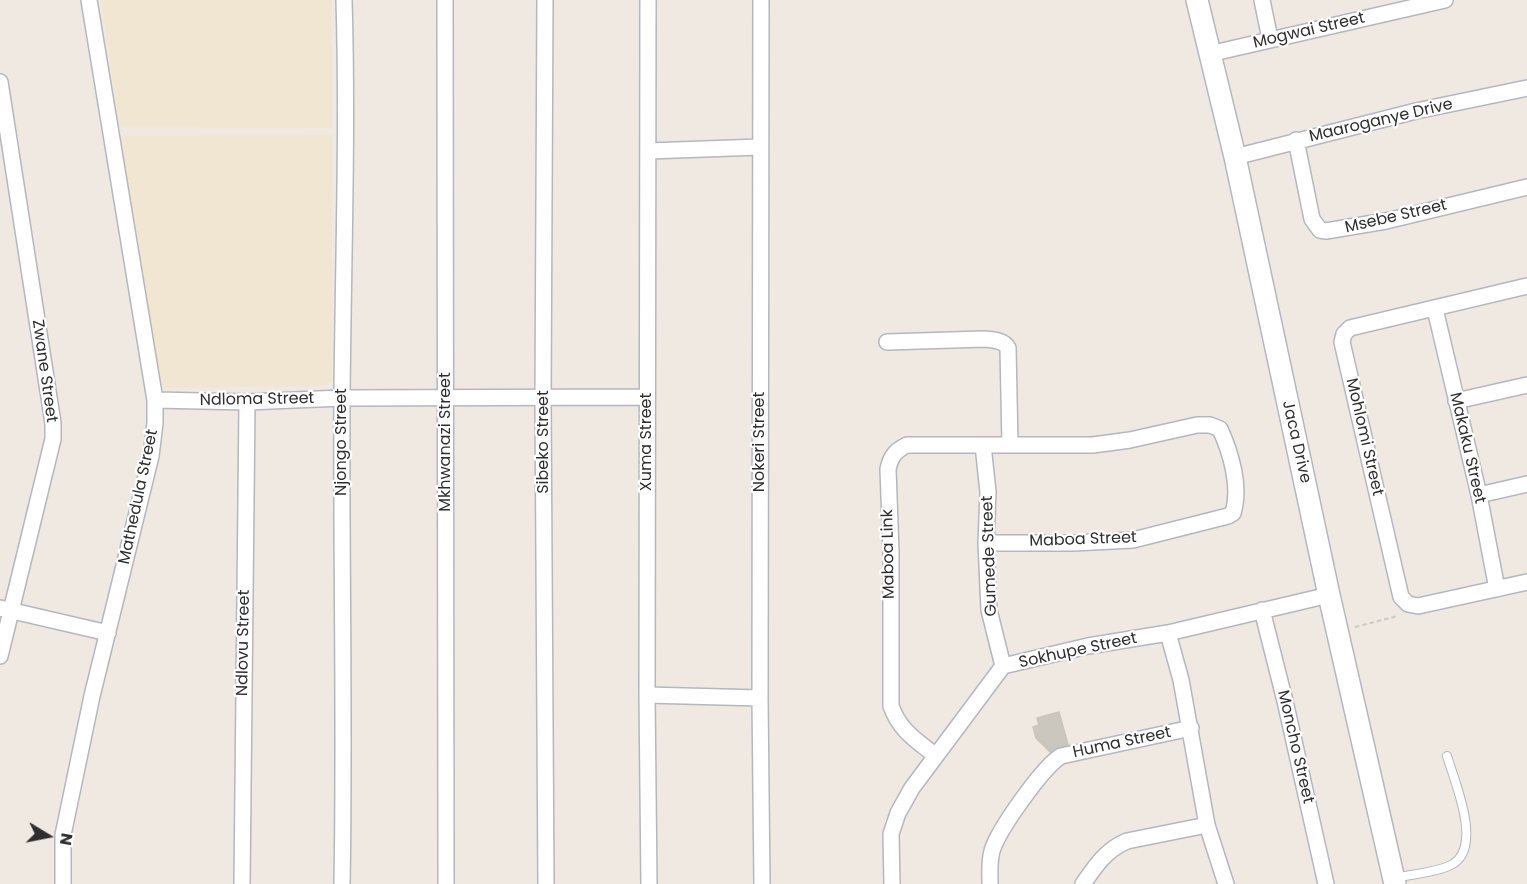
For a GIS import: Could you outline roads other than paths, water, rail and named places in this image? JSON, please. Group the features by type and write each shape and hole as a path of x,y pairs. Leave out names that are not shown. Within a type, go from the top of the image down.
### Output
{"street":[{"name":"Mathedula Street","path":"63,884 63,835 92,696 151,456 155,423 155,400 89,0"},
{"name":"Njongo Street","path":"342,884 344,639 342,398 346,229 344,0"},
{"name":"Mkhwanazi Street","path":"445,0 446,884"},
{"name":"Sibeko Street","path":"545,0 543,399 546,884"},
{"name":"Xuma Street","path":"648,0 649,884"},
{"name":"Nokeri Street","path":"761,0 762,884"},
{"name":"Jaca Drive","path":"1197,0 1235,157 1329,595 1394,881"},
{"path":"1262,0 1270,39"},
{"name":"Mogwai Street","path":"1209,54 1445,0"},
{"name":"Zwane Street","path":"0,82 53,423 53,439 6,610 0,657"},
{"name":"Maaroganye Drive","path":"1235,157 1296,140 1527,88"},
{"name":"Msebe Street","path":"1296,140 1312,219 1320,230 1326,231 1386,220 1527,186"},
{"path":"648,151 760,147"},
{"name":"Mohlomi Street","path":"1497,589 1418,606 1408,604 1401,597 1342,338 1350,328 1527,286"},
{"name":"Makaku Street","path":"1435,309 1479,495 1497,589"},
{"path":"887,342 984,339 999,341 1006,345 1008,348 1010,444"},
{"path":"1456,402 1527,385"},
{"name":"Ndloma Street","path":"155,400 247,402 342,398 647,397"},
{"name":"Ndlovu Street","path":"242,884 247,402"},
{"name":"Maboa Street","path":"986,543 1133,540 1228,516 1233,513 1237,499 1234,473 1225,440 1220,429 1210,425 1197,425 1130,440 1093,445 1010,444"},
{"name":"Maboa Link","path":"936,756 909,735 897,722 891,706 891,552 888,469 895,451 907,445 1010,444"},
{"name":"Gumede Street","path":"983,445 988,492 986,543 988,610 1003,666"},
{"path":"1479,495 1527,484"},
{"path":"1497,589 1527,582"},
{"name":"Sokhupe Street","path":"892,884 891,834 898,813 912,788 1003,666 1088,646 1168,633 1329,595"},
{"path":"6,610 108,633"},
{"name":"Moncho Street","path":"1262,610 1326,884"},
{"path":"1168,633 1191,728 1207,825 1226,884"},
{"path":"647,695 760,698"},
{"name":"Huma Street","path":"990,884 992,851 998,838 1053,761 1070,754 1191,728"},
{"path":"1083,884 1099,861 1115,846 1207,825"}],"lane":[{"path":"1394,881 1449,866 1459,860 1464,853 1467,830 1447,756"}]}
